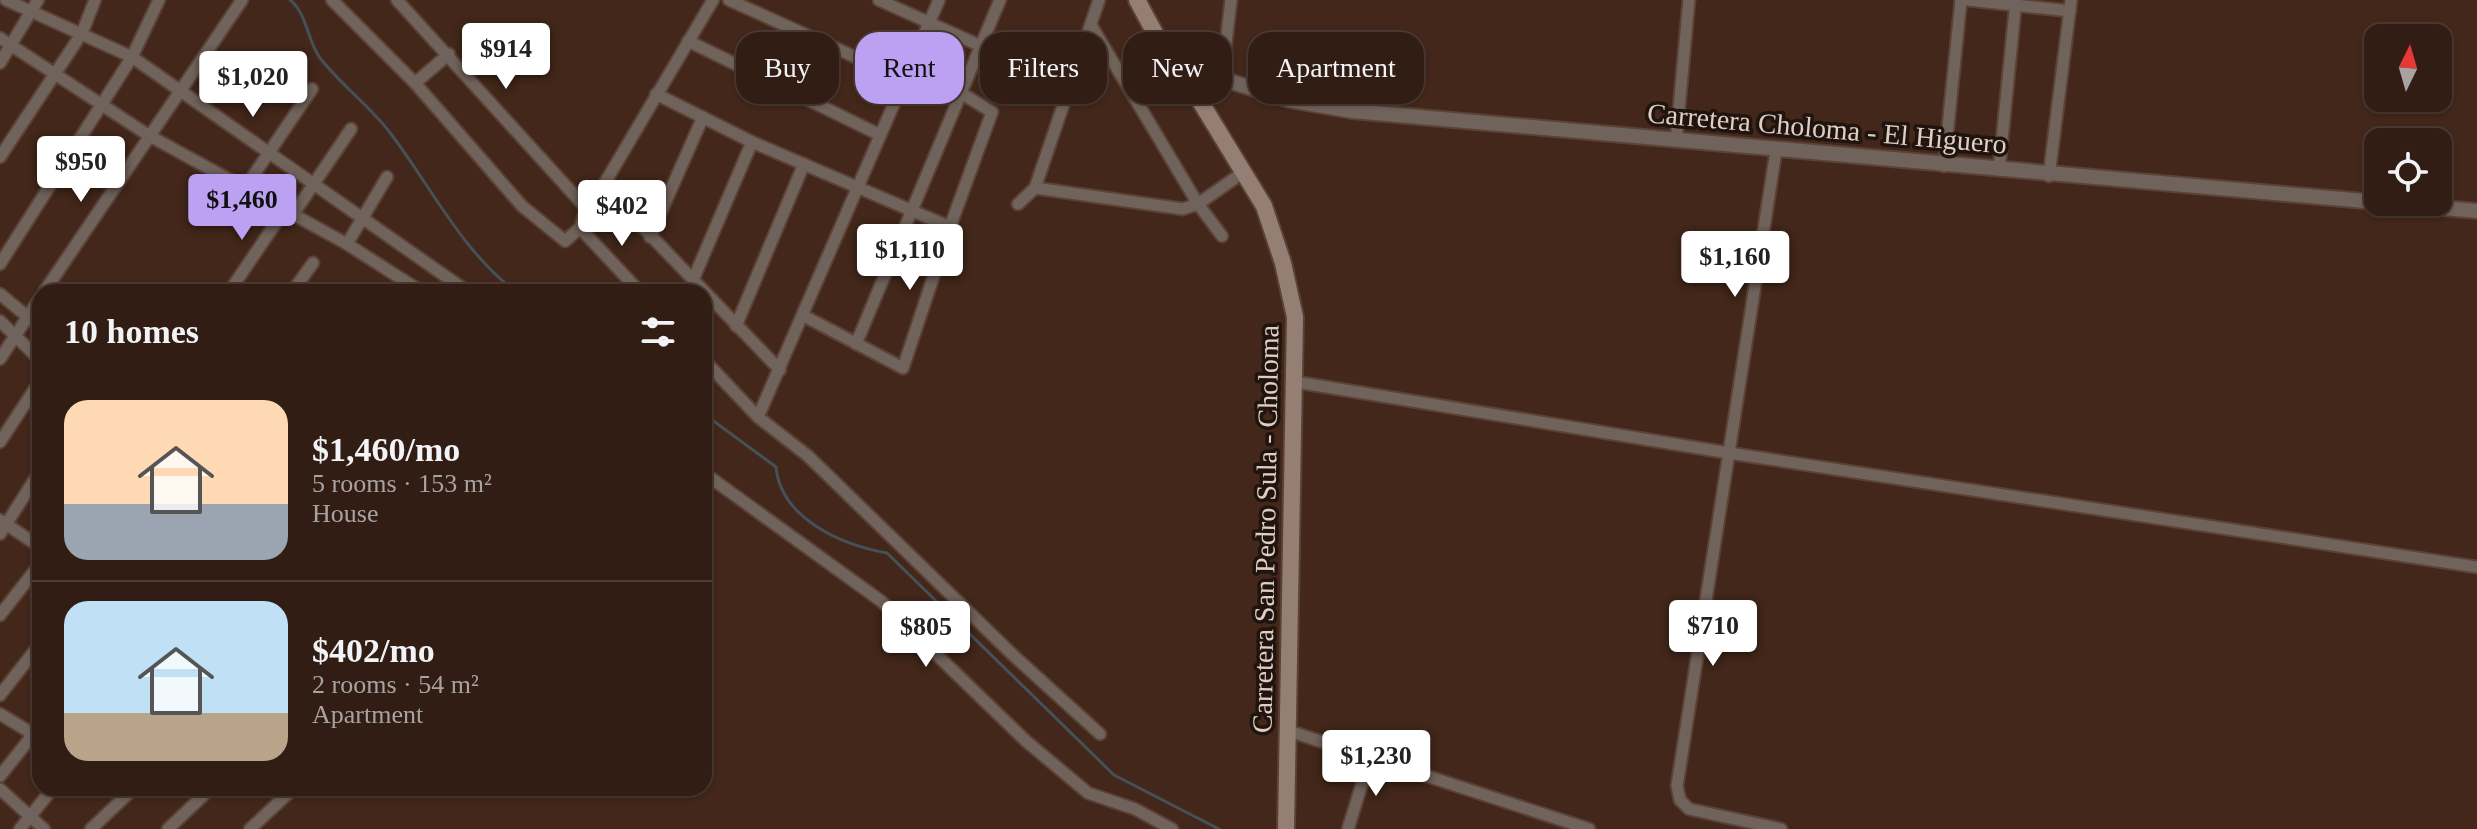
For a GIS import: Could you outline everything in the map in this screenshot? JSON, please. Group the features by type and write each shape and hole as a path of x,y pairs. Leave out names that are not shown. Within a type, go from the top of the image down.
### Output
{"main road":[{"name":"Carretera San Pedro Sula - Choloma","path":"1137,0 1154,32"},
{"name":"Carretera San Pedro Sula - Choloma","path":"1146,0 1164,32"},
{"name":"Carretera San Pedro Sula - Choloma","path":"1203,104 1264,206 1283,263 1295,317 1286,829"}],"street":[{"path":"6,0 36,6 132,57 457,284"},
{"path":"0,157 82,33 95,0"},
{"path":"0,264 132,57 159,0"},
{"path":"49,284 242,0"},
{"path":"332,0 415,83 485,167 560,240 569,240 580,228 586,208 603,186 713,0"},
{"path":"397,0 586,208"},
{"path":"729,0 855,57"},
{"path":"879,0 980,46"},
{"path":"926,32 939,0"},
{"path":"987,32 1000,0"},
{"path":"1018,204 1035,188 1099,0"},
{"path":"1227,32 1231,0"},
{"path":"1676,141 1689,0"},
{"path":"1944,166 1961,0"},
{"path":"1968,0 2070,6 2049,176"},
{"path":"1999,170 2016,3"},
{"path":"0,63 36,6"},
{"path":"1091,25 1198,204 1222,236"},
{"path":"0,38 148,135 347,244 410,284"},
{"path":"688,41 880,135"},
{"path":"964,86 980,48"},
{"path":"415,83 449,54"},
{"name":"Carretera Choloma - El Higuero","path":"1232,80 1289,100 1352,111 2049,176 2477,211"},
{"path":"245,188 312,89"},
{"path":"656,94 752,142 950,227"},
{"path":"804,316 903,368 992,112 964,95"},
{"path":"758,417 893,104"},
{"path":"856,344 956,104"},
{"path":"650,237 703,117"},
{"path":"235,284 314,184 351,129"},
{"path":"693,280 752,142"},
{"path":"1776,151 1677,786 1680,800 1689,809 1781,829"},
{"path":"736,326 804,164"},
{"path":"1035,188 1183,209 1198,204 1245,171"},
{"path":"347,244 387,177"},
{"path":"603,186 697,284"},
{"path":"580,228 632,284"},
{"path":"298,284 313,263"},
{"path":"0,294 32,321"},
{"path":"712,300 780,370"},
{"path":"0,359 32,310"},
{"path":"0,321 32,352"},
{"path":"712,368 758,417 808,456 1013,655 1100,734"},
{"path":"1296,382 1729,453 2477,567"},
{"path":"0,442 32,393"},
{"path":"712,479 881,601 1026,741 1088,793 1135,809 1172,829"},
{"path":"32,483 3,526 32,542"},
{"path":"0,615 32,574"},
{"path":"0,695 32,654"},
{"path":"0,714 32,728"},
{"path":"1289,731 1589,829"},
{"path":"0,776 32,736"},
{"path":"1348,829 1370,758"},
{"path":"0,789 44,829"},
{"path":"20,829 46,796"},
{"path":"91,829 126,796"},
{"path":"168,829 203,796"},
{"path":"250,829 283,796"}],"waterway":[{"path":"290,0 304,19 320,58 391,134 463,238 507,284"},
{"path":"712,420 776,467 780,485 801,515 851,544 887,553 1114,775 1219,829"}]}
